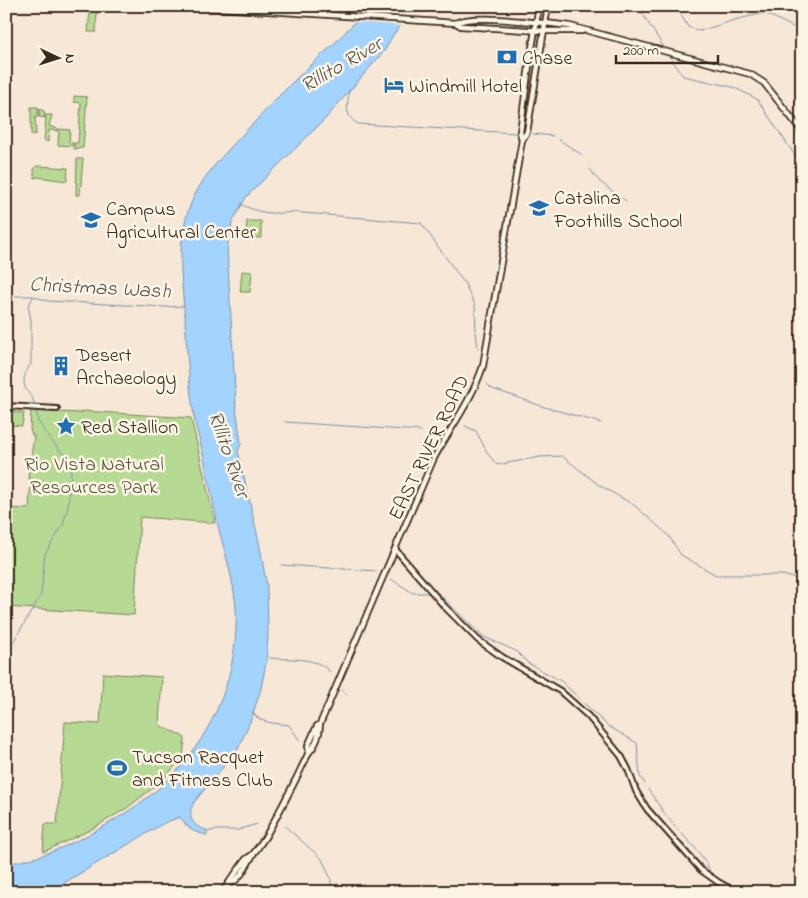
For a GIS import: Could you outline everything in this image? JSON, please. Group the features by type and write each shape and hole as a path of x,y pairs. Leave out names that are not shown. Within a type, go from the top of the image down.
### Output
{"main road":[{"path":"188,6 456,23 461,26 544,31 589,31"},
{"name":"EAST RIVER ROAD","path":"522,140 520,132 539,6"},
{"name":"EAST RIVER ROAD","path":"222,892 228,885 229,880 246,859 253,854 266,836 293,787 309,752 308,746 317,726 320,724 434,458 476,386 483,366 522,140 527,132 548,6"},
{"path":"456,23 470,19 536,22 570,26 699,62 750,74 764,83 802,132"}],"street":[{"path":"6,406 57,409"},
{"path":"394,549 444,606 478,640 502,657 560,690 588,716 621,756 636,791 647,809 701,870 736,892"}],"green space":[{"path":"90,10 97,10 96,32 88,32"},
{"path":"74,96 87,97 83,148 74,149 74,143 78,143 81,103 74,102"},
{"path":"31,107 38,107 38,117 35,117 36,134 31,135"},
{"path":"39,109 44,111 45,118 39,117"},
{"path":"46,115 52,115 49,126 58,129 58,131 49,130 48,142 44,140"},
{"path":"59,129 70,130 69,142 73,143 73,146 58,145"},
{"path":"77,159 83,159 80,195 76,195"},
{"path":"35,167 68,168 67,181 34,178"},
{"path":"247,221 261,221 261,238 246,237"},
{"path":"242,271 252,272 250,292 240,292"},
{"name":"Rio Vista Natural Resources Park","path":"31,411 82,413 83,411 191,418 215,523 140,517 134,615 6,607 6,508 29,509 31,479 28,478 34,436 30,429"},
{"path":"11,412 24,413 22,426 10,425"},
{"name":"Tucson Racquet and Fitness Club","path":"103,673 162,677 159,724 185,738 183,757 163,780 127,808 90,830 43,852 45,824 57,824 65,722 100,724"}],"water":[{"name":"Rillito River","path":"368,6 417,6 393,35 385,50 325,119 246,197 232,223 227,248 236,407 241,444 238,451 259,542 267,587 268,634 266,663 261,688 252,717 238,749 192,806 191,815 194,823 207,830 207,835 190,829 180,817 164,823 59,886 43,892 6,892 6,864 37,857 72,843 127,812 159,788 188,758 201,739 222,698 229,677 233,654 236,608 232,579 219,530 196,427 192,400 181,272 181,249 184,227 193,198 216,163 282,93 342,36"}],"pier":[{"path":"362,10 415,13 404,26 353,22"}],"waterway":[{"path":"676,6 688,27 700,31 765,13 801,31 802,34"},
{"path":"638,7 665,49"},
{"path":"668,54 683,76 733,87 757,99 802,166"},
{"path":"349,90 348,113 353,121 358,124 516,133"},
{"path":"533,134 553,136"},
{"path":"558,139 582,155"},
{"path":"590,169 599,181 617,195"},
{"path":"622,198 626,201"},
{"path":"241,204 266,212 292,212 421,223 465,284 475,305 478,348"},
{"name":"Christmas Wash","path":"6,296 33,296 48,301 166,307 184,306"},
{"path":"33,297 28,306 31,320 31,364 27,370 24,384 35,405"},
{"path":"487,384 492,389 541,406 601,423"},
{"path":"6,654 41,595 45,554 63,525 68,506 70,462 45,432 38,421 36,409"},
{"path":"285,422 421,431"},
{"path":"465,426 476,431 488,454 497,465 540,457 562,456 599,485 634,505 668,535 681,555 716,575 782,575 802,580"},
{"path":"281,565 377,571"},
{"path":"391,579 413,593 432,593"},
{"path":"436,593 482,636 516,651 528,663 561,681 608,726 637,743 640,776 645,784"},
{"path":"270,658 311,661 325,667 330,672"},
{"path":"343,690 347,695"},
{"path":"253,713 264,721 289,725 300,741"},
{"path":"648,789 668,818 692,844 708,866 710,873"},
{"path":"207,832 238,830 257,824"},
{"path":"285,826 322,859 331,879 331,892"},
{"path":"713,884 713,892"}],"place":[{"name":"Chase","path":"507,57"},
{"name":"Windmill Hotel","path":"394,85"},
{"name":"Catalina Foothills School","path":"539,208"},
{"name":"Campus Agricultural Center","path":"91,220"},
{"name":"Desert Archaeology","path":"61,366"},
{"name":"Red Stallion","path":"66,426"},
{"name":"Tucson Racquet and Fitness Club","path":"117,768"}]}
